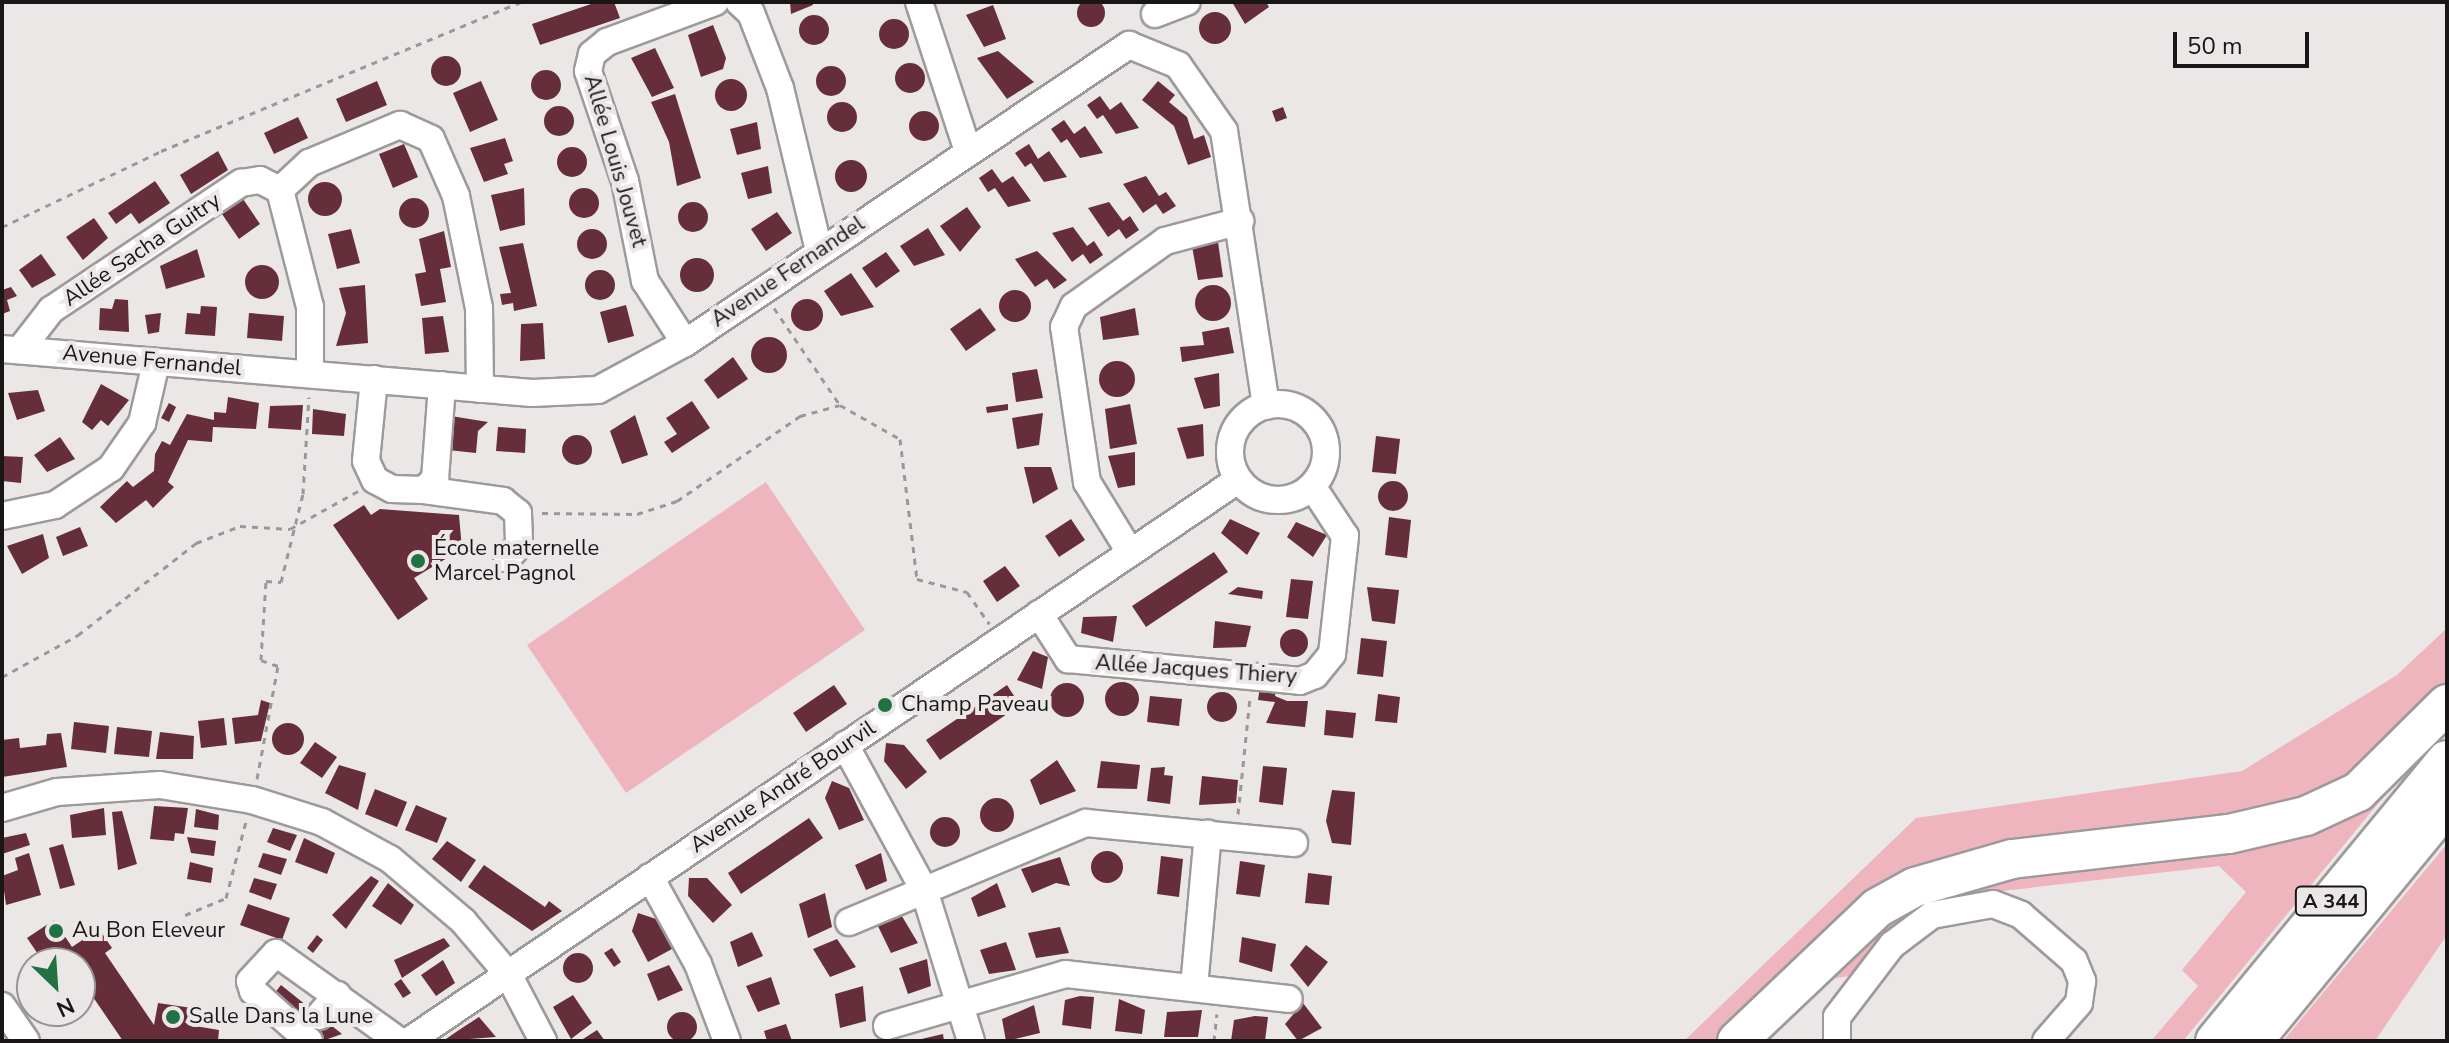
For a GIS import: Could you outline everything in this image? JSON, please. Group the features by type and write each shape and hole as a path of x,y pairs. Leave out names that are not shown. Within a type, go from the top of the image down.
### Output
{"highway":[{"path":"1737,1041 1877,908 1915,887 2012,859 2229,834 2306,816 2358,792 2447,704"},
{"name":"A 344","path":"2215,1041 2447,760"},
{"name":"A 344","path":"2253,1041 2447,805"}],"street":[{"name":"Allée Louis Jouvet","path":"685,343 645,281 625,181 588,71 592,54 607,42 715,2"},
{"path":"739,2 751,13 780,88 819,251"},
{"path":"919,2 967,148"},
{"path":"1187,2 1146,8 1147,46 1178,65 1224,131 1266,406"},
{"name":"Avenue Fernandel","path":"11,349 480,389 598,390 685,343 1110,52 1147,46"},
{"path":"310,374 310,307 280,190 295,170 390,127 411,127 431,139 469,242 480,389"},
{"name":"Allée Sacha Guitry","path":"11,349 51,310 241,183 260,180 280,190"},
{"path":"1130,552 1087,482 1064,327 1074,306 1165,241 1240,221"},
{"path":"2,516 55,505 111,468 142,423 156,363"},
{"path":"374,379 366,461 375,480 503,501 518,513 519,545 507,559"},
{"path":"424,490 435,479 442,385"},
{"path":"1266,406 1303,411 1317,424 1326,456 1312,486 1290,498 1265,499 1238,480 1230,453 1237,427 1266,406"},
{"name":"Avenue André Bourvil","path":"409,1041 1238,480"},
{"name":"Allée Jacques Thiery","path":"1039,614 1068,659 1300,681 1325,668 1332,654 1345,536 1312,486"},
{"path":"845,745 924,890 962,1003 971,1041"},
{"path":"2,808 122,785 252,800 322,822 390,859 447,905 508,974 543,1041"},
{"path":"849,922 1086,823 1294,843"},
{"path":"1207,989 1208,834"},
{"path":"650,877 698,964 727,1041"},
{"path":"1837,1041 1837,1017 1892,945 1932,915 1993,904 2021,915 2074,961 2082,981 2079,1003 2046,1041"},
{"path":"337,995 309,1030 253,991 250,981 268,957 287,955 399,1041"},
{"path":"887,1026 1066,974 1289,999"},
{"path":"3,1008 26,1041"}],"path":[{"path":"2,227 161,151 521,2"},
{"path":"762,290 840,405 900,439 917,579 967,592 1001,640"},
{"path":"185,915 226,898 252,800 278,666 261,660 266,581 281,582 290,529 303,494 310,374"},
{"path":"518,513 637,514 677,501 800,416 840,405"},
{"path":"2,677 78,635 196,543 240,526 290,529 375,480"},
{"path":"1235,838 1252,677"},
{"path":"1207,989 1214,1041"}],"shaded area":[{"path":"766,482 865,630 626,793 527,645"},
{"path":"2447,628 2447,688 2404,737 2314,802 1994,850 1719,1041 1684,1041 1916,818 2242,771 2397,675"},
{"path":"2387,782 2394,784 2183,1041 2151,1041 2198,986 2182,970 2246,892 2219,866 1994,892 1911,920 1849,976 1824,980 1900,904"},
{"path":"2447,844 2447,935 2375,1041 2283,1041"}],"building":[{"path":"1091,-1 1101,3 1105,13 1101,23 1091,27 1081,23 1077,13 1081,3"},
{"path":"597,2 614,2 620,18 540,45 532,24"},
{"path":"790,2 812,2 813,5 791,14"},
{"path":"1232,2 1266,2 1269,7 1245,24"},
{"path":"993,5 1006,39 984,47 966,15"},
{"path":"1215,12 1226,17 1231,28 1226,39 1215,44 1204,39 1199,28 1204,17"},
{"path":"814,15 825,19 829,30 825,41 814,45 803,41 799,30 803,19"},
{"path":"894,19 905,23 909,34 905,45 894,49 883,45 879,34 883,23"},
{"path":"713,25 726,58 723,69 701,77 688,35"},
{"path":"655,48 674,88 652,97 631,58"},
{"path":"998,51 1034,82 1007,99 977,58"},
{"path":"446,56 457,60 461,71 457,82 446,86 435,82 431,71 435,60"},
{"path":"910,63 921,67 925,78 921,89 910,93 899,89 895,78 899,67"},
{"path":"831,66 842,70 846,81 842,92 831,96 820,92 816,81 820,70"},
{"path":"546,70 552,71 560,79 560,91 552,99 546,100 540,99 532,91 531,85 532,79 540,71"},
{"path":"731,79 742,84 747,95 742,106 731,111 720,106 715,95 720,84"},
{"path":"377,81 387,105 346,122 336,99"},
{"path":"481,81 498,120 470,132 453,93"},
{"path":"1158,81 1175,95 1169,102 1187,117 1194,139 1204,135 1211,157 1188,165 1174,126 1142,100"},
{"path":"675,94 701,178 677,186 669,142 651,102"},
{"path":"1100,96 1110,110 1121,102 1139,128 1116,134 1103,115 1097,119 1087,105"},
{"path":"842,102 853,106 857,117 853,128 842,132 831,128 827,117 831,106"},
{"path":"559,106 565,107 573,115 573,127 565,135 559,136 553,135 545,127 544,121 545,115 553,107"},
{"path":"1283,107 1287,118 1276,122 1272,111"},
{"path":"924,111 935,115 939,126 935,137 924,141 913,137 909,126 913,115"},
{"path":"298,117 308,138 274,154 264,133"},
{"path":"1064,120 1074,134 1085,126 1103,153 1080,158 1067,139 1061,143 1051,129"},
{"path":"757,122 761,149 737,155 730,129"},
{"path":"505,138 513,161 504,164 508,174 484,182 470,148"},
{"path":"404,144 418,177 393,188 379,154"},
{"path":"1029,144 1038,159 1049,151 1067,177 1044,182 1031,163 1025,167 1015,153"},
{"path":"572,147 583,151 587,162 583,173 572,177 561,173 557,162 561,151"},
{"path":"218,151 228,170 191,194 180,175"},
{"path":"851,160 862,165 867,176 862,187 851,192 840,187 835,176 840,165"},
{"path":"768,166 772,193 748,199 741,173"},
{"path":"992,169 1002,183 1013,176 1031,201 1008,207 995,188 988,192 979,178"},
{"path":"1146,176 1159,196 1166,192 1176,206 1163,214 1156,204 1143,213 1123,184"},
{"path":"155,181 170,203 139,224 131,213 116,224 108,213"},
{"path":"325,182 337,187 342,199 337,211 325,216 313,211 308,199 313,187"},
{"path":"524,188 525,225 500,231 491,195"},
{"path":"584,188 595,192 599,203 595,214 584,218 573,214 569,203 573,192"},
{"path":"414,198 425,202 429,213 425,224 414,228 403,224 399,213 403,202"},
{"path":"243,199 260,224 239,239 222,214"},
{"path":"693,202 704,206 708,217 704,228 693,232 682,228 678,217 682,206"},
{"path":"1109,202 1123,221 1130,216 1139,230 1126,239 1119,229 1108,237 1088,208"},
{"path":"967,207 981,227 960,252 940,226"},
{"path":"777,212 792,233 766,251 751,229"},
{"path":"94,218 108,238 83,260 66,237"},
{"path":"1073,227 1087,246 1094,241 1103,255 1090,264 1083,254 1072,262 1052,233"},
{"path":"928,228 945,255 914,266 900,246"},
{"path":"351,229 360,263 337,269 328,234"},
{"path":"592,229 603,233 607,244 603,255 592,259 581,255 577,244 581,233"},
{"path":"444,231 451,267 440,269 446,302 421,306 415,274 426,272 419,239"},
{"path":"1218,242 1223,277 1198,280 1192,246"},
{"path":"523,243 537,306 514,311 513,303 502,305 500,294 511,293 499,247"},
{"path":"197,249 205,277 166,289 160,266"},
{"path":"1037,251 1067,280 1054,289 1047,279 1035,287 1015,259"},
{"path":"886,252 900,271 876,288 862,268"},
{"path":"41,254 56,275 32,288 19,270"},
{"path":"697,258 709,263 714,275 709,287 697,292 685,287 680,275 685,263"},
{"path":"262,265 274,270 279,282 274,294 262,299 250,294 245,282 250,270"},
{"path":"600,270 611,274 615,285 611,296 600,300 589,296 585,285 589,274"},
{"path":"851,273 874,307 841,316 824,291"},
{"path":"365,285 368,343 336,346 346,313 339,288"},
{"path":"1213,285 1226,290 1231,303 1226,316 1213,321 1200,316 1195,303 1200,290"},
{"path":"11,287 17,296 7,300 10,311 2,314 2,290"},
{"path":"1015,290 1026,295 1031,306 1026,317 1015,322 1004,317 999,306 1004,295"},
{"path":"115,299 128,300 129,332 99,330 100,308 112,309"},
{"path":"807,299 818,304 823,315 818,326 807,331 796,326 791,315 796,304"},
{"path":"626,305 634,336 608,343 600,312"},
{"path":"201,306 217,307 215,336 185,334 187,313 200,314"},
{"path":"980,308 996,330 966,351 950,329"},
{"path":"1135,308 1139,335 1103,340 1100,317"},
{"path":"161,313 159,332 148,334 145,315"},
{"path":"249,313 284,316 282,341 247,338"},
{"path":"443,316 449,352 425,354 422,318"},
{"path":"543,323 545,359 520,361 521,324"},
{"path":"1229,327 1234,353 1182,362 1180,347 1204,345 1202,332"},
{"path":"769,337 782,342 787,355 782,368 769,373 756,368 751,355 756,342"},
{"path":"733,357 748,379 718,399 704,380"},
{"path":"1117,361 1130,366 1135,379 1130,392 1117,397 1104,392 1099,379 1104,366"},
{"path":"1037,369 1043,398 1016,402 1012,373"},
{"path":"1219,373 1220,406 1204,409 1194,378"},
{"path":"101,384 129,400 108,426 101,420 92,430 82,422"},
{"path":"38,390 45,411 17,420 8,393"},
{"path":"228,397 259,403 256,429 213,427 212,442 188,440 168,482 174,487 153,508 146,500 116,523 100,507 127,481 133,487 154,471 155,454 162,441 170,445 187,414 214,420 214,412 226,413"},
{"path":"692,401 710,428 672,453 664,442 677,434 666,418"},
{"path":"169,403 176,407 169,422 161,418"},
{"path":"1008,404 1008,410 987,413 986,407"},
{"path":"1130,404 1137,444 1110,449 1105,409"},
{"path":"303,405 301,430 268,428 270,406"},
{"path":"313,409 346,414 344,436 312,434"},
{"path":"1043,413 1039,445 1017,449 1012,418"},
{"path":"635,415 648,455 622,464 610,431"},
{"path":"451,416 488,422 478,431 476,453 448,450"},
{"path":"1203,424 1204,456 1187,459 1177,428"},
{"path":"498,427 526,429 525,453 496,451"},
{"path":"577,435 588,439 592,450 588,461 577,465 566,461 562,450 566,439"},
{"path":"1376,436 1400,439 1396,474 1372,472"},
{"path":"60,437 75,459 47,472 34,455"},
{"path":"1135,452 1135,485 1118,488 1108,456"},
{"path":"2,456 23,457 21,483 2,481"},
{"path":"1024,467 1051,467 1058,489 1033,504"},
{"path":"1393,481 1404,485 1408,496 1404,507 1393,511 1382,507 1378,496 1382,485"},
{"name":"École maternelle Marcel Pagnol","path":"364,505 371,515 380,509 459,515 462,549 414,578 428,599 398,620 333,525"},
{"path":"1389,517 1411,520 1407,558 1385,555"},
{"path":"1071,519 1085,540 1059,557 1045,536"},
{"path":"1230,519 1260,533 1247,555 1221,533"},
{"path":"1296,522 1327,535 1313,557 1287,537"},
{"path":"80,527 88,546 63,556 56,537"},
{"path":"43,534 49,558 22,574 7,546"},
{"path":"1214,552 1228,572 1146,627 1132,606"},
{"path":"1005,566 1020,586 997,602 983,581"},
{"path":"1291,579 1313,581 1308,619 1286,617"},
{"path":"1238,587 1263,591 1262,599 1228,594"},
{"path":"1367,587 1399,590 1395,624 1372,621"},
{"path":"1117,616 1113,642 1081,633 1083,617"},
{"path":"1215,621 1251,626 1246,647 1213,648"},
{"path":"1294,629 1304,633 1308,643 1304,653 1294,657 1284,653 1280,643 1284,633"},
{"path":"1361,638 1387,641 1383,677 1357,674"},
{"path":"1033,651 1048,657 1042,689 1017,680"},
{"path":"1122,682 1134,687 1139,699 1134,711 1122,716 1110,711 1105,699 1110,687"},
{"path":"1067,683 1079,688 1084,700 1079,712 1067,717 1055,712 1050,700 1055,688"},
{"path":"834,685 847,704 806,732 793,713"},
{"path":"1007,685 1020,705 940,760 926,740"},
{"path":"1260,686 1276,688 1275,696 1287,701 1308,701 1305,727 1266,723 1275,702 1258,700"},
{"path":"1222,692 1233,696 1237,707 1233,718 1222,722 1211,718 1207,707 1211,696"},
{"path":"1378,694 1400,697 1397,723 1375,721"},
{"path":"1150,696 1182,699 1179,726 1147,722"},
{"path":"261,700 270,703 261,741 235,744 232,718 258,715"},
{"path":"1326,710 1356,713 1353,738 1324,735"},
{"path":"224,718 227,745 201,748 198,721"},
{"path":"74,722 109,726 106,753 71,749"},
{"path":"288,723 299,728 304,739 299,750 288,755 277,750 272,739 277,728"},
{"path":"117,727 152,731 149,757 114,754"},
{"path":"160,732 194,736 193,759 156,759"},
{"path":"61,733 67,767 2,777 2,740 19,738 20,748 46,745 47,734"},
{"path":"315,742 337,757 322,778 300,763"},
{"path":"886,743 904,745 927,772 906,789 884,761"},
{"path":"1057,760 1076,791 1040,805 1030,780"},
{"path":"1101,761 1140,765 1137,789 1097,788"},
{"path":"339,765 366,773 358,810 325,793"},
{"path":"1263,766 1287,768 1283,805 1259,802"},
{"path":"1165,767 1164,775 1173,776 1170,804 1147,801 1151,768"},
{"path":"1202,776 1238,780 1236,803 1199,805"},
{"path":"832,781 849,788 864,820 839,830 825,798"},
{"path":"375,789 407,802 397,827 365,814"},
{"path":"1332,790 1355,792 1351,845 1332,843 1326,821"},
{"path":"997,798 1009,803 1014,815 1009,827 997,832 985,827 980,815 985,803"},
{"path":"416,805 447,818 437,843 405,830"},
{"path":"154,806 188,808 184,834 175,833 174,841 150,839"},
{"path":"104,808 106,835 72,838 70,815"},
{"path":"196,809 219,815 218,830 194,827"},
{"path":"122,811 137,864 118,870 112,812"},
{"path":"945,817 956,821 960,832 956,843 945,847 934,843 930,832 934,821"},
{"path":"809,818 823,838 741,894 728,873"},
{"path":"273,828 297,835 290,851 267,842"},
{"path":"26,833 30,845 2,854 2,838"},
{"path":"187,837 216,841 214,856 191,853"},
{"path":"304,838 335,853 327,874 295,862"},
{"path":"447,841 476,860 461,882 432,859"},
{"path":"63,844 75,885 60,889 49,848"},
{"path":"1107,851 1118,856 1123,867 1118,878 1107,883 1096,878 1091,867 1096,856"},
{"path":"29,853 41,895 6,905 2,876 18,870 15,858"},
{"path":"263,853 287,859 281,875 258,867"},
{"path":"881,853 887,881 866,890 855,865"},
{"path":"1161,856 1183,859 1179,897 1157,894"},
{"path":"1060,857 1070,886 1056,883 1032,893 1021,869"},
{"path":"1240,861 1265,865 1260,897 1236,894"},
{"path":"190,862 213,868 211,883 187,879"},
{"path":"484,865 545,907 549,901 562,911 532,931 468,887"},
{"path":"1308,873 1332,876 1329,905 1305,903"},
{"path":"371,876 379,881 346,929 332,915"},
{"path":"254,878 277,884 271,900 249,892"},
{"path":"689,878 707,878 732,905 713,923 688,896"},
{"path":"388,883 414,905 401,925 372,906"},
{"path":"997,883 1006,907 978,917 971,898"},
{"path":"825,893 832,927 808,938 799,904"},
{"path":"248,904 290,918 282,940 240,925"},
{"path":"638,913 656,919 672,949 648,962 632,931"},
{"path":"900,913 918,943 891,953 876,922"},
{"path":"54,920 72,947 33,947 27,938"},
{"path":"1060,927 1069,953 1036,958 1028,933"},
{"path":"99,929 112,948 105,953 154,1025 158,1003 192,1008 189,1025 219,1030 218,1041 123,1041 96,1001 96,947 72,947"},
{"path":"752,932 763,956 738,967 730,942"},
{"path":"317,935 323,940 313,953 307,948"},
{"path":"1242,937 1276,944 1272,972 1239,962"},
{"path":"444,938 450,946 402,978 394,960"},
{"path":"837,939 856,967 830,977 813,949"},
{"path":"1006,942 1016,970 989,974 980,950"},
{"path":"1306,945 1328,962 1308,987 1290,965"},
{"path":"612,948 621,962 614,967 604,953"},
{"path":"578,953 589,957 593,968 589,979 578,983 567,979 563,968 567,957"},
{"path":"927,959 931,986 908,994 899,968"},
{"path":"443,960 455,983 436,996 421,975"},
{"path":"669,965 683,990 658,1001 647,974"},
{"path":"771,977 780,1004 758,1012 746,986"},
{"path":"401,979 411,993 403,998 394,984"},
{"path":"281,985 342,1034 322,1041 270,999"},
{"path":"863,986 866,1021 840,1028 835,994"},
{"path":"573,995 592,1023 571,1039 553,1007"},
{"path":"1080,996 1094,997 1091,1029 1062,1025 1065,1000"},
{"path":"1119,999 1145,1010 1142,1034 1115,1031"},
{"path":"1303,1003 1322,1028 1298,1041 1285,1024"},
{"path":"1034,1005 1040,1033 1006,1041 1002,1019"},
{"path":"1202,1010 1198,1037 1164,1037 1167,1012"},
{"path":"682,1012 688,1013 696,1021 696,1033 688,1041 682,1042 676,1041 668,1033 667,1027 668,1021 676,1013"},
{"path":"479,1017 496,1037 443,1041 459,1030"},
{"path":"1268,1017 1265,1041 1231,1041 1234,1020"},
{"path":"786,1024 792,1041 767,1041 764,1031"},
{"path":"597,1030 605,1041 580,1041"},
{"path":"943,1034 944,1041 917,1041 917,1040"}],"place":[{"name":"École maternelle Marcel Pagnol","path":"418,561"},
{"name":"Champ Paveau","path":"885,705"},
{"name":"Au Bon Eleveur","path":"56,931"},
{"name":"Salle Dans la Lune","path":"173,1017"}]}
